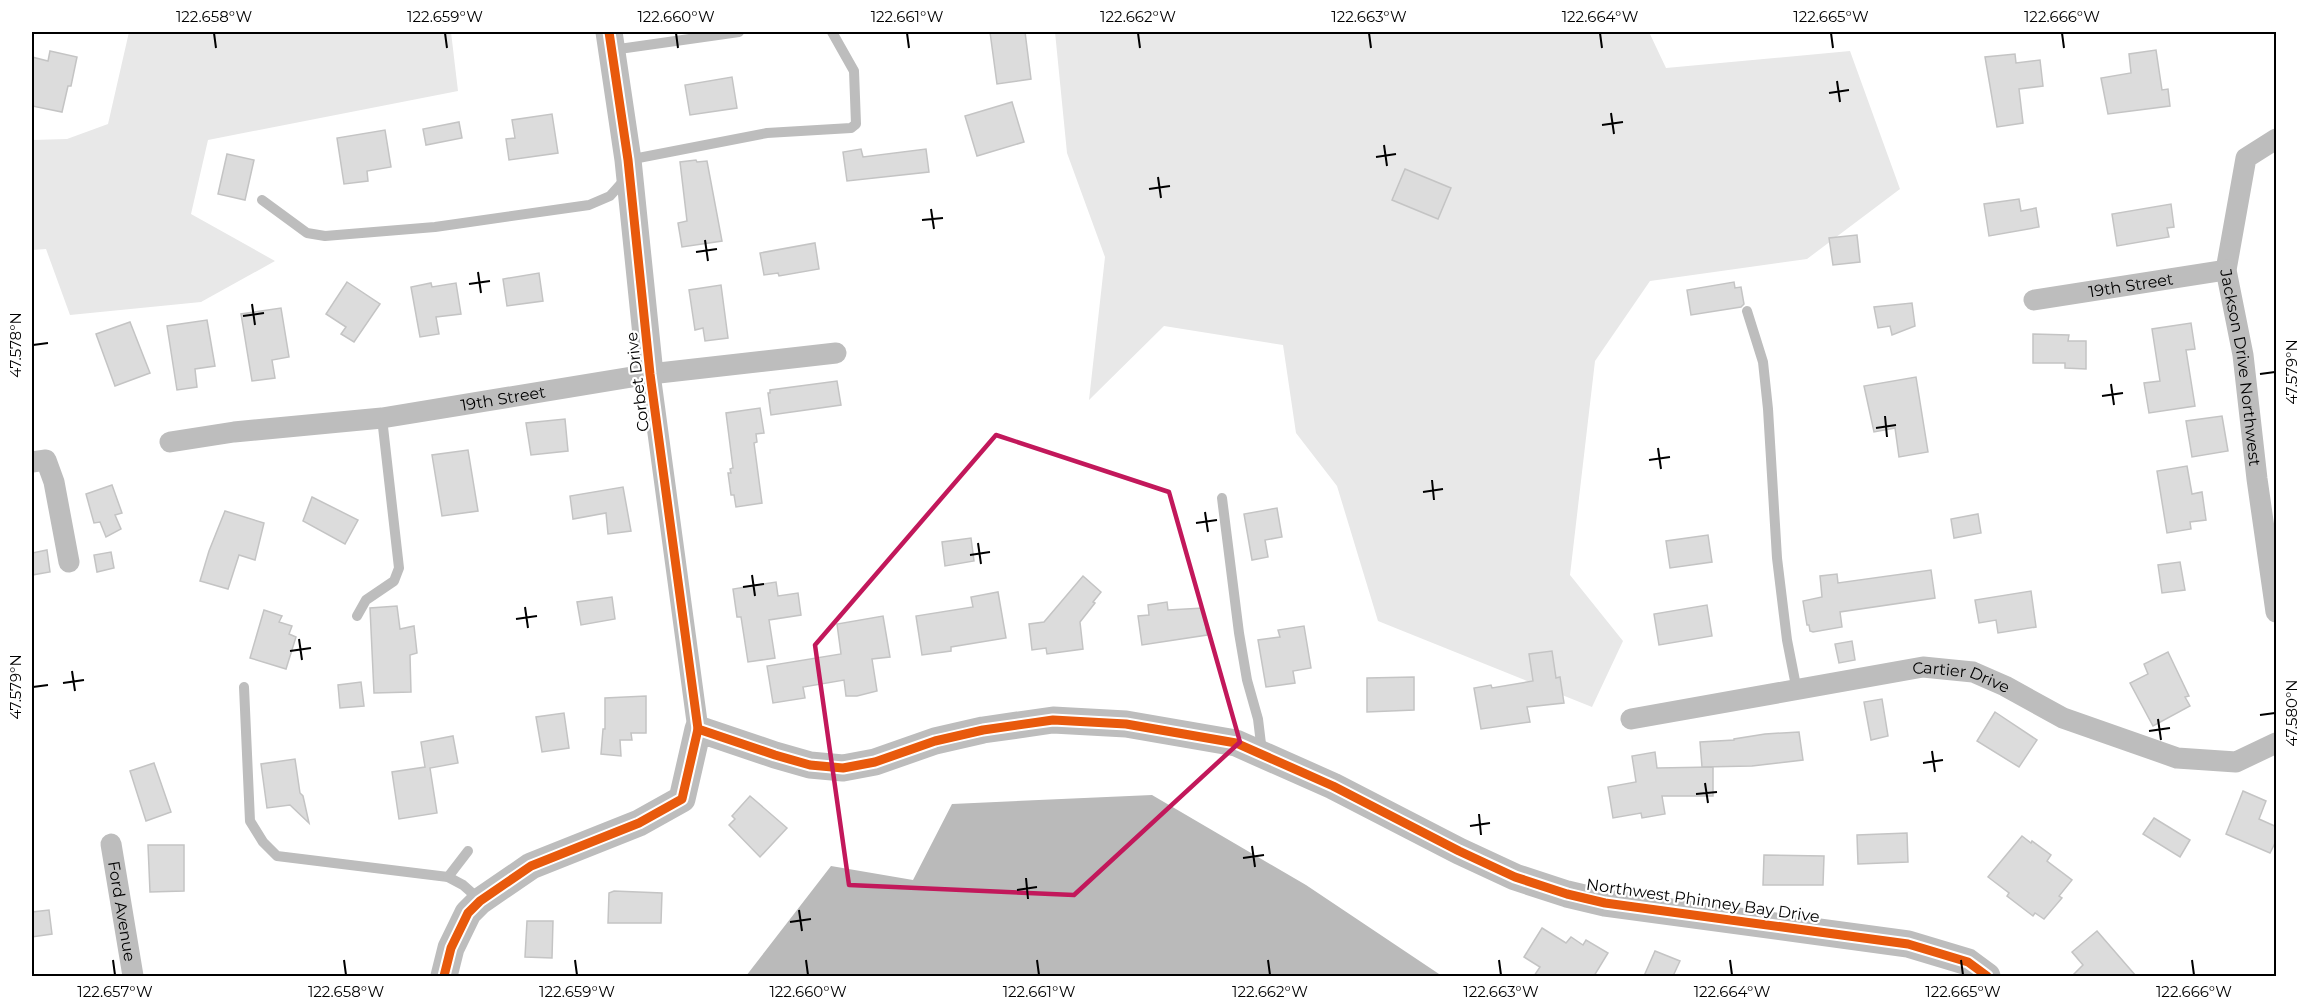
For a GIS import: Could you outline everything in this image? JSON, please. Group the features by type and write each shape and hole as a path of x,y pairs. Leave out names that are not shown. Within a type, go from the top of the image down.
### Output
{"street":[{"name":"Corbet Drive","path":"610,41 628,167 650,374 698,729"},
{"name":"Jackson Drive Northwest","path":"2277,139 2246,158 2226,270 2244,355 2257,479 2277,612"},
{"name":"19th Street","path":"2034,300 2226,270"},
{"name":"19th Street","path":"170,442 234,432 382,418 650,374 836,353"},
{"path":"39,461 54,482 69,562"},
{"name":"Cartier Drive","path":"1631,719 1923,667 1973,672 2005,686 2063,718 2177,758 2236,762 2277,743"},
{"name":"Northwest Phinney Bay Drive","path":"698,729 810,765 843,768 875,762 936,741 973,732 1053,720 1126,724 1236,744 1333,786 1515,877 1567,894 1605,903 1908,944 1968,962 1987,976"},
{"path":"444,976 451,948 468,914 480,901 531,866 639,823 682,799 698,729"},
{"name":"Ford Avenue","path":"111,844 133,976"}],"lane":[{"path":"610,41 739,32"},
{"path":"262,200 307,233 325,236 435,227 589,205 610,196 628,167 767,133 851,128 856,124 854,71 832,32"},
{"path":"1747,311 1763,362 1769,419 1777,558 1787,640 1797,691"},
{"path":"357,616 366,600 394,581 399,568 382,418"},
{"path":"1222,498 1247,680 1258,719 1263,755"},
{"path":"244,687 250,821 263,842 277,856 448,877 463,885 480,901"},
{"path":"448,877 468,851"}],"highlighted area":[{"path":"996,435 1169,492 1240,742 1074,895 849,885 815,645"}],"shaded area":[{"path":"129,32 451,32 458,91 208,140 191,214 275,261 201,302 70,315 46,249 32,250 32,140 67,139 108,124"},
{"path":"1055,32 1649,32 1666,68 1850,51 1900,189 1807,259 1650,281 1595,361 1570,575 1623,641 1592,707 1378,621 1337,486 1296,433 1283,345 1164,326 1089,400 1105,257 1067,153"},
{"path":"1152,795 1306,885 1442,976 746,976 831,866 913,880 952,804"}],"building":[{"path":"990,32 1025,32 1031,79 997,84"},
{"path":"2156,50 2162,90 2168,89 2170,106 2108,114 2101,78 2131,73 2129,54"},
{"path":"50,51 77,57 71,86 68,86 62,112 32,106 32,57 48,61"},
{"path":"2015,54 2016,63 2040,60 2043,86 2019,89 2023,123 1997,127 1985,57"},
{"path":"732,77 737,108 690,115 685,85"},
{"path":"1012,102 1024,142 977,156 965,116"},
{"path":"552,114 558,153 509,160 506,139 515,138 512,120"},
{"path":"459,122 462,138 426,145 423,129"},
{"path":"385,130 391,167 367,171 368,181 344,184 337,138"},
{"path":"861,149 863,157 926,149 929,172 847,181 843,152"},
{"path":"227,154 254,160 245,200 218,194"},
{"path":"696,160 697,162 707,161 722,241 682,247 678,223 687,221 680,162"},
{"path":"1405,169 1451,188 1438,219 1392,200"},
{"path":"2019,199 2021,211 2036,208 2039,227 1989,236 1984,204"},
{"path":"2171,204 2174,227 2167,228 2169,237 2117,246 2112,214"},
{"path":"1857,235 1860,262 1833,265 1829,238"},
{"path":"815,243 819,269 779,276 778,273 764,275 760,253"},
{"path":"539,273 543,301 507,306 503,279"},
{"path":"347,282 380,304 354,342 341,334 346,327 326,314"},
{"path":"1734,282 1735,288 1741,287 1744,304 1741,307 1691,315 1687,290"},
{"path":"431,283 432,287 456,283 461,314 436,317 439,334 420,337 411,287"},
{"path":"721,285 728,338 705,341 703,328 695,330 689,290"},
{"path":"1912,303 1915,326 1892,335 1890,326 1878,328 1874,307"},
{"path":"281,308 289,357 272,360 275,378 252,381 241,314"},
{"path":"207,320 215,366 195,369 197,387 177,390 167,326"},
{"path":"130,322 150,373 115,386 96,334"},
{"path":"2191,323 2195,349 2186,350 2195,406 2149,413 2144,383 2160,381 2152,329"},
{"path":"2033,334 2069,335 2068,341 2086,341 2086,369 2065,368 2065,363 2033,363"},
{"path":"1916,377 1928,452 1899,457 1895,428 1874,432 1864,386"},
{"path":"837,381 841,405 771,415 768,393 770,390"},
{"path":"760,408 764,433 756,434 757,442 754,443 762,503 736,507 734,495 731,495 728,473 731,473 730,469 733,468 726,413"},
{"path":"2222,416 2228,451 2192,457 2186,421"},
{"path":"565,419 568,451 531,455 526,423"},
{"path":"468,450 478,511 442,516 432,455"},
{"path":"2187,466 2192,494 2202,492 2206,520 2190,522 2191,529 2167,533 2157,471"},
{"path":"112,485 122,513 115,515 121,529 106,537 100,522 94,523 86,494"},
{"path":"623,487 631,531 608,534 606,513 573,519 570,496"},
{"path":"312,497 358,520 345,544 303,521"},
{"path":"1277,508 1282,537 1265,540 1268,557 1252,560 1244,514"},
{"path":"225,511 264,523 255,560 239,555 228,589 200,581"},
{"path":"1978,514 1981,533 1954,538 1951,519"},
{"path":"1708,535 1712,562 1670,568 1666,541"},
{"path":"971,538 974,561 945,566 942,542"},
{"path":"47,550 50,572 32,575 32,553"},
{"path":"111,552 114,568 97,572 94,555"},
{"path":"2180,562 2185,590 2162,593 2158,565"},
{"path":"1931,570 1935,598 1840,612 1842,627 1813,632 1807,625 1803,601 1822,597 1820,576 1837,574 1838,583"},
{"path":"1083,576 1101,592 1080,622 1083,649 1047,654 1046,648 1032,650 1029,624 1044,622"},
{"path":"776,582 778,596 798,593 801,615 769,620 775,658 748,662 741,617 737,617 733,589"},
{"path":"2031,591 2036,627 1998,633 1996,620 1979,623 1975,600"},
{"path":"998,592 1006,638 951,647 951,651 922,655 916,616 973,607 971,597"},
{"path":"612,597 615,619 581,625 577,602"},
{"path":"1167,602 1168,610 1203,608 1207,635 1142,645 1138,616 1149,615 1148,605"},
{"path":"1707,605 1712,636 1659,645 1654,614"},
{"path":"397,606 400,629 414,626 417,653 410,655 411,692 374,693 370,608"},
{"path":"264,610 282,616 279,622 292,626 289,634 296,637 286,669 250,658"},
{"path":"883,616 890,657 872,659 877,691 846,696 844,680 803,687 805,698 773,703 767,666 841,654 837,624"},
{"path":"1304,626 1311,668 1293,671 1295,683 1266,687 1258,640 1280,637 1278,630"},
{"path":"1852,641 1855,660 1839,663 1835,644"},
{"path":"1552,651 1556,678 1560,677 1564,703 1527,707 1530,722 1481,729 1474,688 1491,685 1492,688 1533,681 1529,654"},
{"path":"2168,652 2189,696 2185,697 2190,706 2153,726 2130,683 2148,674 2144,664"},
{"path":"1414,677 1414,710 1367,712 1367,678"},
{"path":"361,682 364,706 340,708 338,685"},
{"path":"646,696 646,733 631,733 632,740 620,740 621,756 601,754 603,729 605,729 605,698"},
{"path":"1882,699 1888,736 1871,740 1864,702"},
{"path":"1995,712 2037,740 2019,767 1977,741"},
{"path":"564,713 569,748 542,752 536,717"},
{"path":"1799,732 1803,760 1752,766 1702,767 1700,742"},
{"path":"453,736 458,763 430,768 437,813 399,819 392,772 425,767 421,742"},
{"path":"1655,752 1657,768 1713,767 1713,796 1662,796 1665,814 1642,818 1641,813 1613,818 1608,787 1636,782 1632,756"},
{"path":"295,759 300,793 303,796 309,823 290,805 267,808 261,764"},
{"path":"154,763 171,812 146,821 130,771"},
{"path":"2243,791 2266,801 2259,819 2277,827 2277,839 2270,853 2226,834"},
{"path":"750,796 787,828 760,857 729,825 735,819 732,816"},
{"path":"2154,818 2190,840 2180,857 2143,834"},
{"path":"1907,833 1908,862 1858,864 1857,835"},
{"path":"2022,836 2051,855 2047,861 2072,880 2059,896 2062,898 2044,919 2035,913 2033,916 2007,896 2009,893 1988,877"},
{"path":"148,845 184,845 184,891 150,892"},
{"path":"1764,855 1824,856 1823,885 1763,885"},
{"path":"614,891 662,893 661,923 608,923 609,893"},
{"path":"49,910 52,934 32,937 32,912"},
{"path":"527,921 553,921 552,958 525,957"},
{"path":"1542,928 1566,943 1571,937 1583,945 1586,940 1608,953 1594,976 1534,976 1540,967 1524,957"},
{"path":"2097,931 2136,976 2072,976 2083,965 2072,952"},
{"path":"1655,951 1680,961 1673,976 1644,976"}],"cycle path":[{"path":"444,976 451,948 468,913 480,901 531,866 639,823 682,799 698,729 650,374 628,160 609,32"},
{"path":"698,729 810,765 843,768 875,762 935,741 983,730 1053,720 1126,724 1236,743 1333,786 1515,877 1567,894 1605,903 1908,944 1968,962 1987,976"}]}
